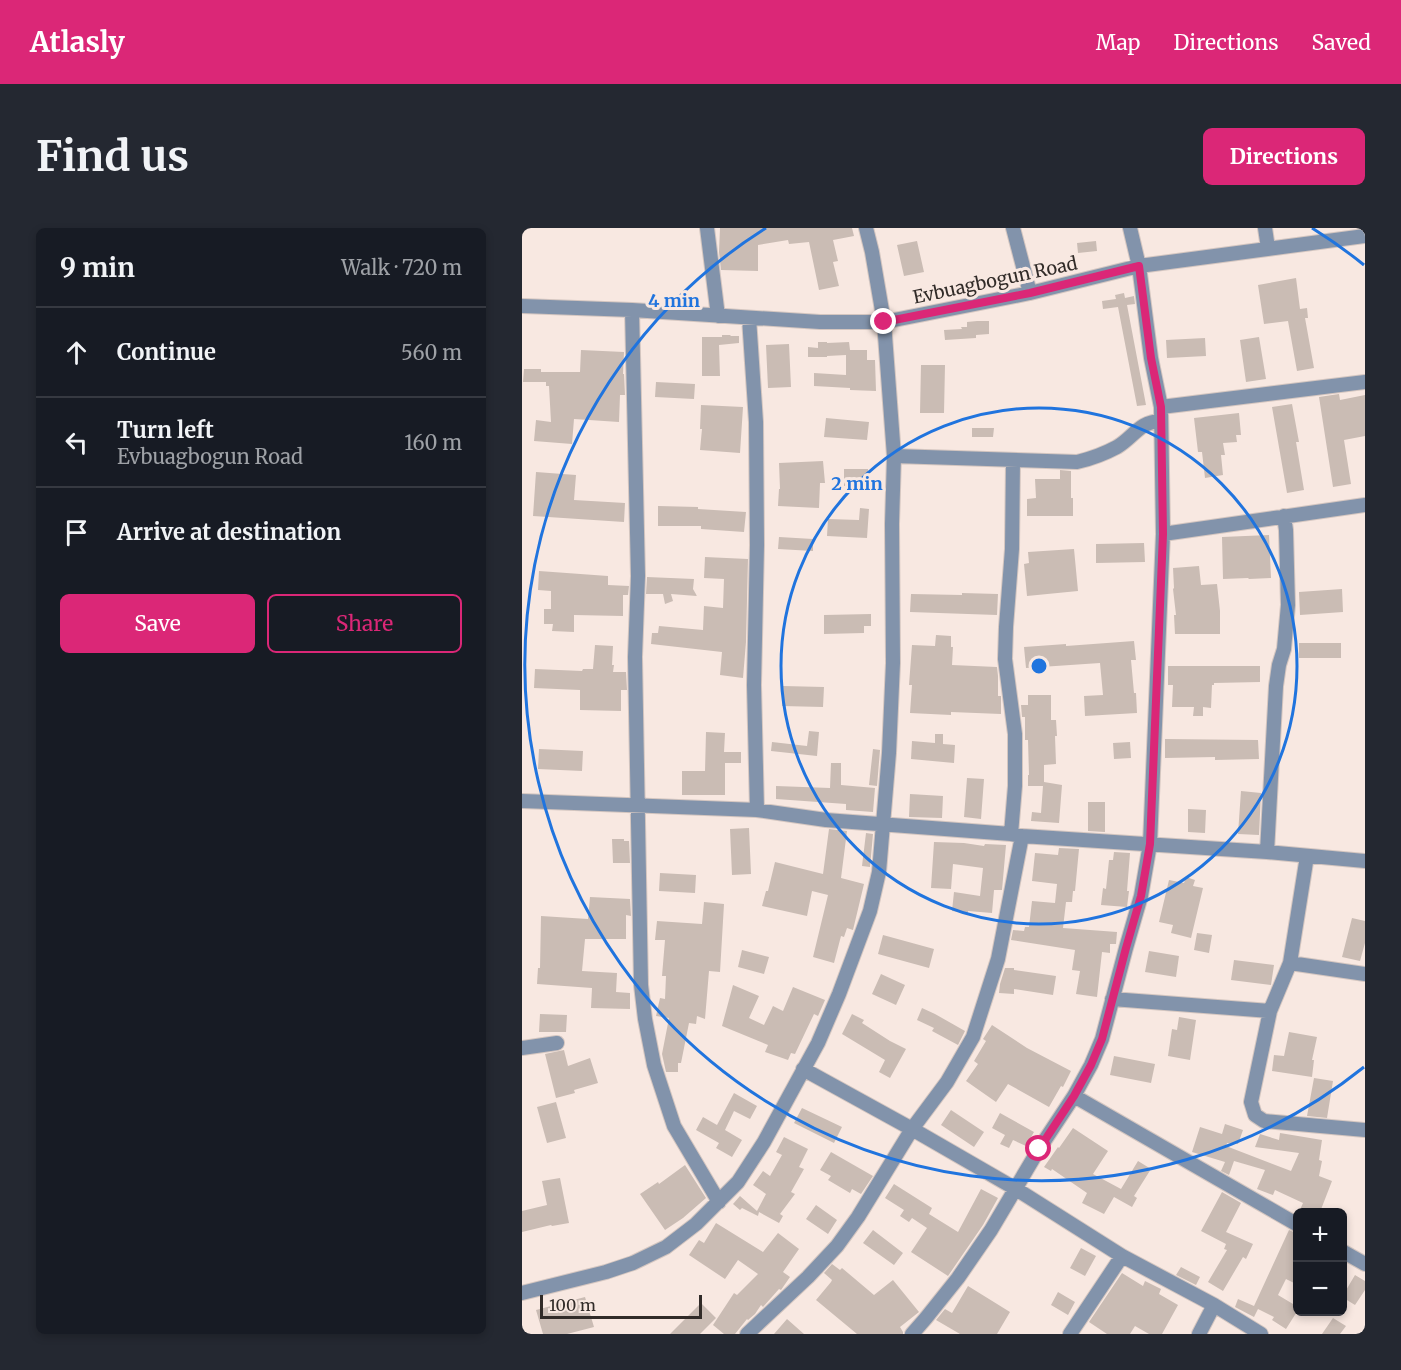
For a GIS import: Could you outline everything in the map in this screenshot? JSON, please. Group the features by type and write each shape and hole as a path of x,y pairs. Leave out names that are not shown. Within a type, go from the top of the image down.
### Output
{"street":[{"path":"707,228 718,316"},
{"path":"522,1293 606,1272 633,1263 666,1247 696,1224 738,1182 764,1142 818,1043 870,911 879,872 884,824 893,663 894,456 884,322 867,228"},
{"path":"1013,228 1030,293"},
{"path":"912,1334 958,1278 992,1230 1091,1065 1102,1039 1141,896 1150,844 1163,534 1160,414 1139,266 1130,228"},
{"path":"1265,228 1268,248"},
{"name":"Evbuagbogun Road","path":"522,306 632,310 820,322 884,322 1030,293 1139,266 1365,236"},
{"path":"632,310 638,576 635,657 641,985 654,1065 674,1126 719,1202"},
{"path":"749,318 756,422 757,545 754,684 757,810"},
{"path":"894,456 1077,462 1116,447 1160,414 1365,382"},
{"path":"747,1334 808,1277 837,1246 858,1217 912,1129 947,1082 973,1038 998,960 1017,835 1015,734 1005,659 1012,549 1013,460"},
{"path":"1163,534 1365,505"},
{"path":"1267,852 1276,686 1284,649 1288,605 1284,516"},
{"path":"522,801 757,810 826,820 1365,861"},
{"path":"1307,856 1290,963 1270,1011 1251,1102 1255,1114 1264,1121 1365,1130"},
{"path":"1290,963 1365,974"},
{"path":"1113,999 1270,1011"},
{"path":"522,1048 557,1043"},
{"path":"803,1069 1016,1189 1122,1256 1214,1305 1261,1334"},
{"path":"1074,1096 1293,1222"},
{"path":"1347,1254 1365,1264"},
{"path":"1070,1334 1122,1256"},
{"path":"1199,1334 1214,1305"}],"building":[{"path":"720,228 852,228 854,236 833,240 838,261 833,262 839,286 819,290 809,242 789,244 788,240 758,245 758,271 721,270"},
{"path":"917,241 924,272 904,276 897,245"},
{"path":"1096,241 1097,251 1078,253 1077,243"},
{"path":"1296,278 1300,309 1307,308 1308,318 1305,318 1314,368 1297,371 1288,321 1264,324 1258,285"},
{"path":"1124,293 1125,298 1134,296 1135,304 1127,305 1146,405 1137,406 1118,307 1103,309 1102,301 1116,299 1115,295"},
{"path":"989,321 989,334 976,335 976,338 945,340 944,330 962,329 961,327 967,327 967,322"},
{"path":"722,335 739,336 739,343 719,345 720,376 702,376 702,337 722,337"},
{"path":"1259,337 1266,379 1246,382 1240,340"},
{"path":"1205,338 1206,356 1167,358 1166,340"},
{"path":"818,342 849,342 850,350 867,350 867,360 875,360 876,391 814,386 814,373 846,375 846,355 808,357 808,347 818,348"},
{"path":"789,344 791,387 768,388 766,345"},
{"path":"581,350 624,352 625,395 620,395 619,422 574,419 572,444 534,441 536,420 551,422 549,386 546,386 546,382 523,382 524,369 541,369 541,372 580,372"},
{"path":"921,365 945,365 944,413 920,413"},
{"path":"656,382 695,384 694,399 655,397"},
{"path":"1339,394 1340,400 1365,395 1365,436 1344,440 1351,484 1333,487 1319,397"},
{"path":"1292,404 1304,490 1287,493 1272,407"},
{"path":"701,405 743,407 740,453 700,450"},
{"path":"1239,413 1241,435 1236,435 1237,442 1223,443 1225,455 1221,455 1223,475 1205,478 1202,452 1198,452 1194,418"},
{"path":"826,418 869,422 867,440 824,437"},
{"path":"972,428 994,428 993,437 972,437"},
{"path":"823,461 825,483 820,483 819,508 778,506 779,463"},
{"path":"844,469 868,469 868,486 844,486"},
{"path":"1060,470 1071,471 1073,516 1027,516 1027,499 1036,498 1035,479 1060,479"},
{"path":"536,472 576,475 574,500 625,503 624,522 533,516"},
{"path":"658,506 746,512 744,532 701,529 701,526 658,526"},
{"path":"860,508 869,509 867,538 827,536 828,519 859,520"},
{"path":"1269,535 1271,578 1223,579 1222,537"},
{"path":"779,537 813,539 813,551 778,549"},
{"path":"1144,543 1145,562 1096,563 1096,544"},
{"path":"1074,549 1078,591 1027,596 1024,564 1029,563 1028,552"},
{"path":"705,557 748,559 743,678 720,675 722,652 651,644 652,633 658,633 659,626 703,630 704,606 723,608 724,579 704,578"},
{"path":"1199,566 1201,585 1217,584 1220,634 1175,634 1173,568"},
{"path":"539,571 608,576 608,585 629,586 628,595 623,595 623,616 574,615 574,632 552,631 553,624 544,624 544,609 551,609 551,591 538,590"},
{"path":"647,577 694,579 693,589 697,596 671,594 673,601 665,604 663,594 646,594"},
{"path":"1342,589 1343,612 1300,615 1299,592"},
{"path":"962,593 998,594 997,615 910,612 911,594 962,595"},
{"path":"871,614 871,626 864,626 864,633 824,634 824,615"},
{"path":"936,635 951,636 952,665 997,667 1001,714 910,713 912,685 909,685 912,645 935,646"},
{"path":"1134,641 1136,660 1131,660 1137,713 1085,716 1084,696 1103,695 1100,663 1026,668 1024,647"},
{"path":"1299,643 1341,643 1341,658 1299,658"},
{"path":"595,645 613,646 613,672 626,672 627,690 621,690 621,711 580,710 580,690 534,688 535,669 582,671 593,669"},
{"path":"1168,666 1260,666 1260,682 1214,683 1211,708 1203,707 1203,716 1193,716 1194,707 1172,707 1173,685 1168,685"},
{"path":"783,686 824,687 823,707 782,706"},
{"path":"1028,695 1051,695 1051,720 1056,720 1056,764 1044,765 1044,782 1062,785 1059,823 1031,821 1032,812 1041,813 1043,786 1028,786 1028,740 1025,740 1025,717 1022,717 1021,705 1028,705"},
{"path":"809,731 819,732 817,756 771,751 772,742 807,746"},
{"path":"706,732 725,733 724,752 741,752 741,763 725,763 725,795 682,795 682,771 705,771"},
{"path":"935,734 943,734 943,744 955,745 954,763 911,759 912,741 935,743"},
{"path":"1165,739 1258,740 1259,759 1165,758"},
{"path":"1130,742 1131,758 1114,759 1113,743"},
{"path":"539,749 583,751 582,771 538,769"},
{"path":"873,749 880,750 877,786 869,785"},
{"path":"831,763 841,763 841,785 875,788 873,812 846,810 846,804 776,799 776,786 830,788"},
{"path":"967,778 984,779 981,819 964,817"},
{"path":"1241,791 1261,793 1259,835 1238,834"},
{"path":"910,794 943,796 942,818 909,817"},
{"path":"1088,802 1105,802 1105,832 1088,831"},
{"path":"1188,809 1206,810 1205,833 1188,832"},
{"path":"749,828 751,874 732,875 730,829"},
{"path":"829,829 847,831 841,878 864,884 853,930 847,928 844,937 841,936 834,963 813,957 828,895 812,891 807,916 762,906 775,862 823,874"},
{"path":"866,833 873,834 870,867 862,866"},
{"path":"612,839 629,841 630,863 613,863"},
{"path":"934,842 984,846 985,844 1006,845 1002,890 994,890 992,913 952,911 954,892 980,896 983,868 953,864 951,889 931,888"},
{"path":"1059,848 1079,849 1075,891 1073,891 1072,902 1066,902 1063,928 1117,932 1116,944 1110,944 1110,953 1102,952 1097,997 1076,994 1080,971 1072,970 1075,950 1011,940 1013,930 1024,931 1025,927 1029,927 1032,901 1055,903 1057,884 1032,881 1035,853 1058,855"},
{"path":"1114,852 1130,853 1127,907 1101,905 1103,888 1106,889 1109,860 1113,860"},
{"path":"660,873 696,875 695,893 659,891"},
{"path":"1186,877 1195,880 1193,886 1203,888 1191,938 1171,933 1173,925 1159,922 1169,880 1184,883"},
{"path":"590,897 630,899 631,916 626,915 626,939 585,939 582,971 617,973 616,992 630,993 630,1009 591,1008 592,988 537,984 538,968 540,968 541,916 588,919"},
{"path":"704,902 724,904 720,972 709,971 705,1019 697,1016 696,1024 689,1023 681,1063 678,1063 678,1072 666,1072 662,1054 669,1018 656,1016 660,998 665,999 666,976 662,976 665,940 655,940 657,921 702,924"},
{"path":"1352,918 1365,921 1365,943 1360,961 1342,957"},
{"path":"1197,933 1212,935 1209,953 1194,950"},
{"path":"883,935 934,949 929,968 878,954"},
{"path":"742,950 769,957 764,974 738,967"},
{"path":"1149,951 1179,956 1176,977 1145,972"},
{"path":"1234,960 1274,965 1271,985 1231,980"},
{"path":"1005,968 1056,976 1053,995 1014,989 1014,994 999,993"},
{"path":"881,974 905,985 896,1005 872,994"},
{"path":"733,985 759,996 749,1018 764,1025 773,1006 783,1011 793,987 825,1000 818,1016 814,1014 795,1054 791,1053 788,1060 765,1052 768,1045 722,1026"},
{"path":"922,1008 965,1031 958,1045 932,1031 934,1028 917,1020"},
{"path":"540,1014 567,1015 566,1032 539,1032"},
{"path":"852,1014 864,1020 862,1023 906,1049 890,1078 879,1072 885,1060 842,1034"},
{"path":"1179,1017 1196,1020 1190,1060 1168,1056 1172,1029 1177,1030"},
{"path":"992,1025 1027,1048 1071,1071 1049,1107 1008,1084 996,1102 966,1081 978,1064 974,1061"},
{"path":"1289,1032 1317,1037 1312,1060 1314,1060 1312,1077 1272,1071 1274,1055 1284,1056"},
{"path":"564,1050 568,1066 590,1058 598,1083 556,1098 545,1054"},
{"path":"1114,1056 1155,1064 1151,1083 1110,1075"},
{"path":"1314,1078 1333,1081 1327,1118 1307,1116"},
{"path":"734,1093 757,1106 750,1119 734,1111 725,1130 742,1140 732,1157 716,1148 719,1143 696,1130 703,1117 717,1125"},
{"path":"556,1102 566,1138 547,1143 537,1107"},
{"path":"802,1108 842,1127 834,1143 794,1123"},
{"path":"951,1110 984,1132 974,1147 941,1125"},
{"path":"1000,1113 1034,1132 1026,1146 1013,1140 1009,1148 1000,1144 1005,1135 992,1128"},
{"path":"1225,1124 1243,1130 1238,1144 1227,1143 1226,1146 1291,1171 1299,1153 1255,1147 1260,1134 1279,1140 1280,1133 1322,1140 1319,1176 1332,1181 1322,1208 1301,1208 1303,1203 1275,1190 1273,1195 1257,1189 1265,1170 1234,1161 1229,1175 1221,1171 1225,1162 1192,1152 1200,1127 1222,1134"},
{"path":"1073,1128 1108,1151 1093,1174 1121,1189 1138,1161 1151,1169 1134,1196 1137,1198 1132,1207 1114,1197 1104,1214 1082,1203 1087,1193 1052,1169 1051,1171 1044,1167"},
{"path":"784,1137 808,1149 799,1167 804,1169 791,1192 795,1194 780,1214 783,1216 779,1223 759,1212 758,1216 742,1208 740,1210 733,1204 740,1196 757,1211 766,1194 753,1185 763,1171 770,1176 782,1155 776,1152"},
{"path":"831,1152 873,1176 861,1194 852,1189 850,1193 828,1180 831,1176 820,1170"},
{"path":"685,1165 706,1198 665,1230 640,1194 658,1182 659,1184"},
{"path":"560,1178 569,1223 522,1232 522,1211 547,1205 542,1181"},
{"path":"894,1184 932,1208 929,1214 958,1232 981,1189 998,1198 983,1225 948,1276 911,1252 927,1228 912,1218 909,1222 900,1216 904,1210 885,1198"},
{"path":"1222,1192 1241,1203 1226,1232 1253,1244 1246,1259 1243,1257 1223,1291 1208,1282 1227,1250 1224,1249 1226,1244 1201,1231"},
{"path":"816,1205 837,1220 828,1234 806,1219"},
{"path":"716,1223 763,1252 778,1233 799,1249 783,1272 790,1277 781,1290 779,1289 763,1307 761,1305 735,1334 724,1334 713,1325 734,1293 737,1295 758,1274 738,1260 725,1279 689,1255 699,1240 704,1243"},
{"path":"873,1230 903,1253 894,1265 863,1243"},
{"path":"1289,1230 1293,1232 1293,1282 1286,1279 1278,1295 1293,1304 1294,1316 1286,1329 1272,1320 1274,1317 1258,1309 1254,1317 1235,1307 1238,1299 1254,1306"},
{"path":"1081,1248 1096,1256 1085,1276 1070,1268"},
{"path":"832,1264 840,1270 842,1268 874,1295 893,1280 919,1312 900,1327 903,1334 857,1334 816,1300 832,1280 824,1273"},
{"path":"1181,1267 1200,1277 1196,1285 1176,1275"},
{"path":"1122,1273 1143,1286 1145,1281 1161,1289 1159,1294 1178,1305 1162,1334 1149,1334 1135,1326 1130,1334 1107,1334 1089,1322"},
{"path":"1355,1275 1365,1281 1365,1290 1355,1305 1347,1300 1347,1289"},
{"path":"968,1286 1010,1312 997,1334 960,1334 936,1320 945,1309 952,1313"},
{"path":"1058,1292 1075,1302 1068,1315 1051,1305"},
{"path":"585,1297 594,1327 567,1334 543,1334 536,1310"},
{"path":"701,1303 716,1318 700,1334 670,1334"},
{"path":"1333,1318 1346,1326 1340,1334 1322,1334"},
{"path":"787,1319 804,1334 774,1334"}],"route":[{"path":"884,322 1030,293 1139,266 1151,358 1161,407 1163,534 1150,844 1141,896 1102,1039 1074,1096 1039,1149"}]}
